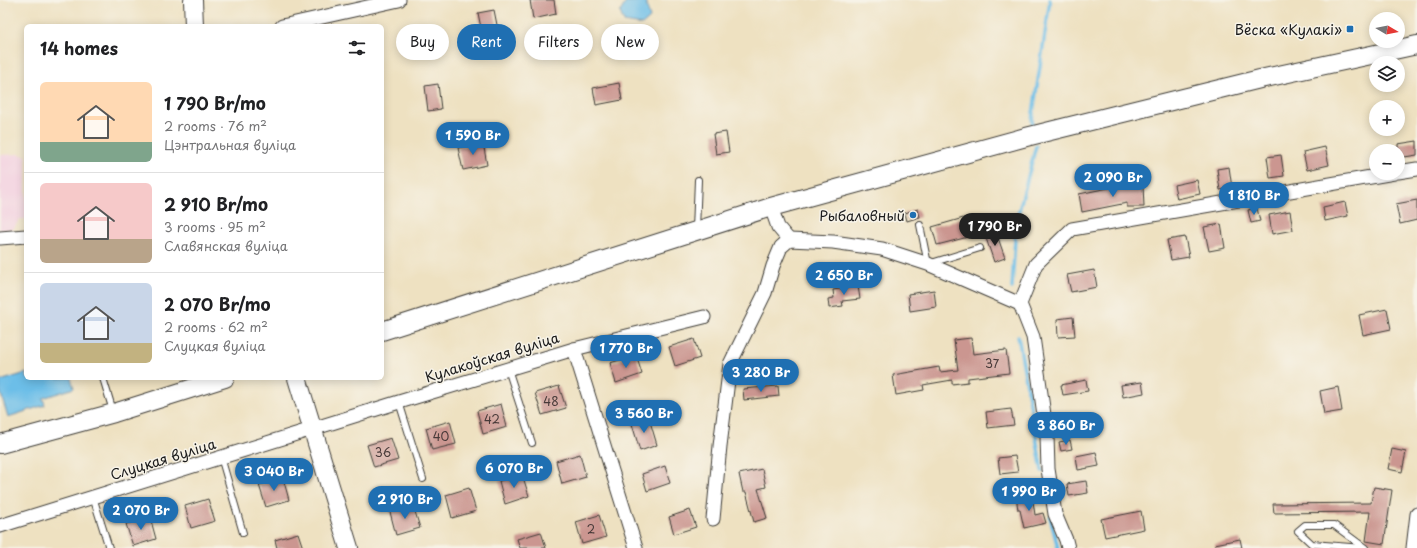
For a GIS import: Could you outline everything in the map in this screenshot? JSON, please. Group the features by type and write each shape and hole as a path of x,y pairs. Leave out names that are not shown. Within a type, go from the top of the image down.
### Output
{"main road":[{"path":"193,0 194,24"},
{"path":"384,330 771,207 1026,137 1260,78 1417,46"},
{"path":"0,444 114,414 219,380"},
{"path":"298,380 349,548"}],"street":[{"path":"291,24 399,0"},
{"path":"1405,171 1417,169"},
{"path":"1068,548 1055,514 1048,469 1047,436 1033,337 1020,304 1036,264 1072,229 1369,177"},
{"path":"771,207 778,227 789,240"},
{"path":"0,238 24,236"},
{"path":"713,519 730,364 765,293 773,266 781,247 789,240 833,242 882,249 928,264 1020,304"},
{"path":"580,348 704,317"},
{"name":"Кулакоўская вуліца","path":"313,429 580,348 636,548"},
{"name":"Слуцкая вуліца","path":"0,526 313,429"},
{"path":"1413,548 1417,514"}],"lane":[{"path":"696,231 698,180"},
{"path":"920,225 928,264 980,248"},
{"path":"508,369 532,442"},
{"path":"104,380 114,414"},
{"path":"398,402 423,479"},
{"path":"221,457 243,533"},
{"path":"93,497 109,548"},
{"path":"1305,525 1334,525 1364,548 1312,544 1298,531 1305,525"}],"shaded area":[{"path":"19,154 24,155 24,219 20,219 13,229 0,230 0,155"}],"water":[{"path":"645,0 650,18 643,24 624,22 620,12 626,2"},
{"path":"24,374 24,380 72,380 74,388 43,398 45,405 8,417 0,391 0,381"}],"building":[{"path":"530,0 554,0 556,14 533,19"},
{"path":"494,10 497,24 480,24 478,13"},
{"path":"619,83 622,100 596,105 593,88"},
{"path":"438,84 441,109 428,111 425,86"},
{"path":"726,132 729,152 716,154 713,134"},
{"path":"1417,141 1417,155 1405,157 1405,144 1398,144"},
{"path":"483,142 487,165 463,170 458,148"},
{"path":"1325,147 1329,165 1307,170 1303,152"},
{"path":"1281,155 1284,176 1270,178 1267,157"},
{"path":"1229,167 1232,188 1220,190 1217,169"},
{"path":"1197,180 1200,194 1177,199 1174,185"},
{"path":"1143,185 1144,207 1127,207 1127,203 1082,212 1079,194 1118,186"},
{"path":"1417,200 1417,220 1400,224 1396,204"},
{"path":"1345,202 1348,216 1325,221 1323,207"},
{"path":"1257,208 1260,221 1251,223 1248,210"},
{"name":"Рыбаловный","path":"918,209 920,217 907,221 905,213"},
{"path":"1290,211 1293,230 1272,234 1269,215"},
{"path":"967,217 972,236 937,245 932,227"},
{"path":"1221,224 1225,248 1209,251 1204,227"},
{"path":"996,232 1005,258 994,262 985,235"},
{"path":"1185,237 1189,257 1171,260 1167,240"},
{"path":"1094,270 1097,287 1071,292 1067,275"},
{"path":"858,286 860,299 842,301 843,306 829,308 828,299 834,298 833,290"},
{"path":"934,290 936,307 910,311 908,294"},
{"path":"1387,309 1391,329 1363,335 1359,315"},
{"path":"1073,317 1075,336 1058,337 1057,319"},
{"path":"971,338 973,354 1006,350 1009,373 968,378 968,382 952,384 952,380 923,385 924,390 896,395 893,375 939,367 940,372 958,370 954,340"},
{"path":"694,339 700,358 675,366 669,347"},
{"path":"636,355 642,374 616,383 610,363"},
{"path":"1086,380 1088,391 1063,395 1061,385"},
{"path":"1142,382 1144,393 1123,397 1121,385"},
{"path":"559,386 566,408 542,415 535,393"},
{"path":"778,386 779,396 744,400 743,389"},
{"path":"1338,387 1342,411 1324,414 1320,391"},
{"path":"501,404 507,427 483,434 477,411"},
{"path":"1011,409 1014,425 988,428 986,412"},
{"path":"649,418 657,445 640,451 632,424"},
{"path":"450,421 456,444 432,450 426,428"},
{"path":"391,438 398,460 374,467 367,445"},
{"path":"1070,440 1072,449 1061,451 1059,442"},
{"path":"1392,449 1406,452 1402,472 1388,469"},
{"path":"1096,452 1099,466 1078,470 1076,456"},
{"path":"580,454 586,477 562,484 556,461"},
{"path":"1015,456 1018,472 1000,474 998,458"},
{"path":"665,466 670,483 647,491 642,474"},
{"path":"762,469 766,487 758,489 767,518 754,522 746,492 743,492 739,474"},
{"path":"522,474 529,496 505,504 499,481"},
{"path":"283,478 289,500 266,507 259,485"},
{"path":"1086,481 1088,493 1069,496 1067,484"},
{"path":"1374,487 1392,490 1384,544 1366,541 1370,512 1274,513 1273,504 1371,503"},
{"path":"469,488 476,511 452,518 446,495"},
{"path":"1032,494 1035,515 1043,513 1046,523 1024,528 1020,510 1018,510 1016,496"},
{"path":"208,499 215,521 191,528 185,506"},
{"path":"413,505 420,528 396,535 390,512"},
{"path":"690,510 696,527 674,534 669,517"},
{"path":"1141,511 1144,529 1105,537 1101,519"},
{"path":"599,515 606,537 582,544 576,522"},
{"path":"150,517 156,539 133,546 126,524"},
{"path":"541,532 546,548 520,548 517,539"},
{"path":"298,533 303,548 277,548 275,540"},
{"path":"1240,539 1242,548 1215,548 1215,544"}],"waterway":[{"path":"1033,125 1032,120 1050,0"},
{"path":"1012,288 1016,222 1036,146"},
{"path":"1018,336 1042,471"},
{"path":"1050,517 1058,548"}],"place":[{"name":"Вёска «Кулакі»","path":"1350,29"},
{"name":"Рыбаловный","path":"913,215"}]}
